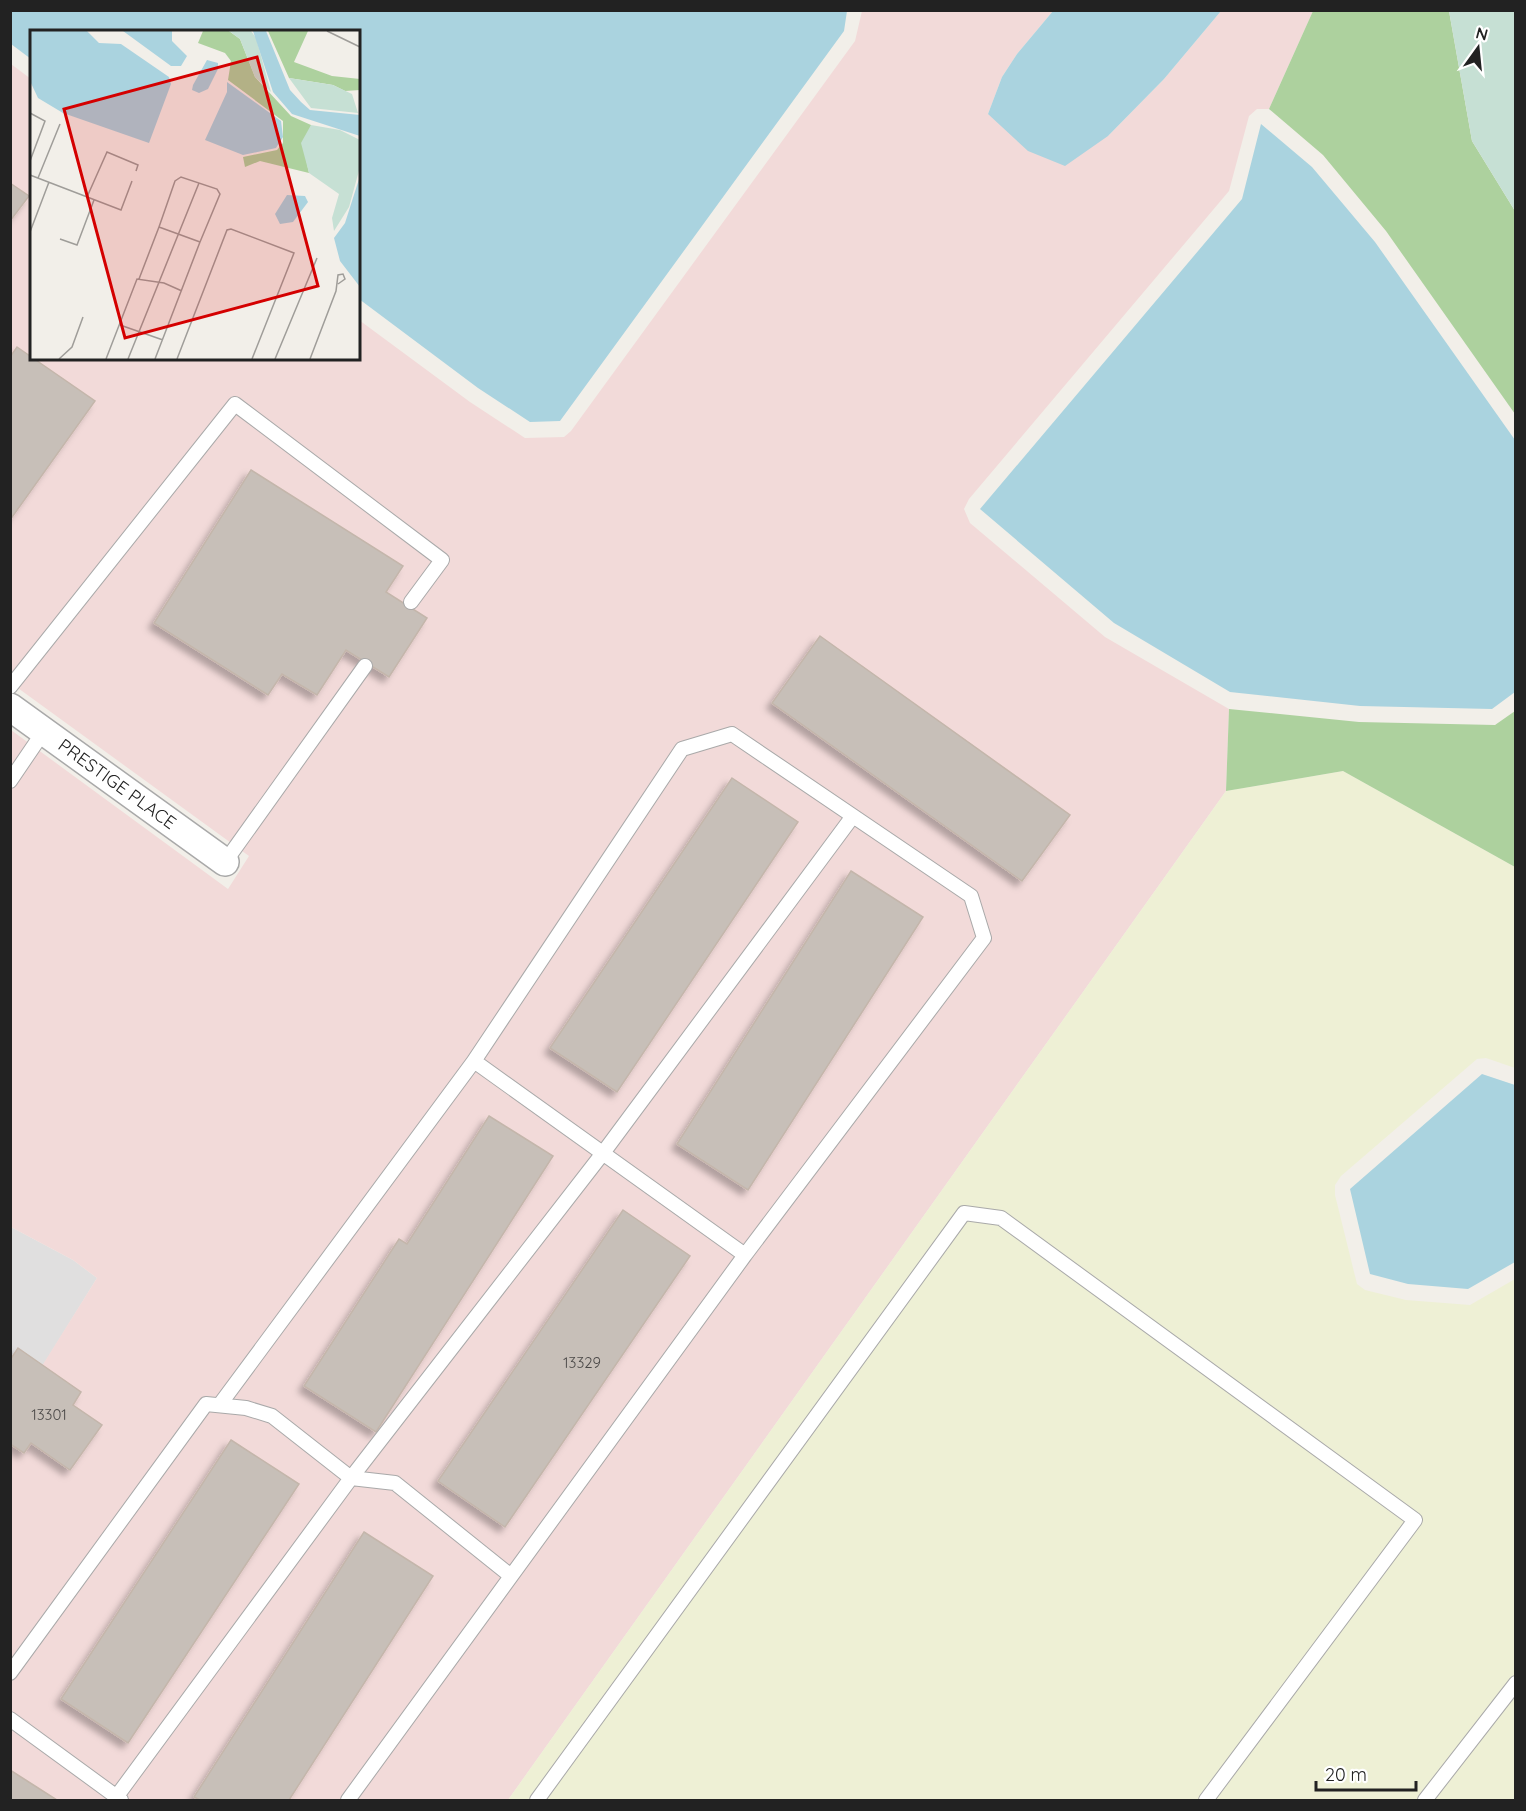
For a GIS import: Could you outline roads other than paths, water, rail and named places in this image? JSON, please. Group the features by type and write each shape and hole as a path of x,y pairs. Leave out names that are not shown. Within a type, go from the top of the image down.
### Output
{"street":[{"name":"PRESTIGE PLACE","path":"10,707 225,862"}],"lane":[{"path":"10,687 235,404 442,560 411,602"},
{"path":"225,862 365,666"},
{"path":"10,781 44,731"},
{"path":"221,1403 474,1061 682,749 732,734 970,896 984,938 745,1255 348,1800"},
{"path":"10,1719 117,1799 351,1478 603,1154 853,816"},
{"path":"474,1061 745,1255"},
{"path":"537,1800 964,1213 1000,1218 1414,1520 1206,1800"},
{"path":"10,1672 206,1404 221,1403 272,1416 351,1478 395,1483 511,1576"},
{"path":"1425,1800 1515,1683"}],"water":[{"path":"11,10 847,10 844,31 560,421 530,422 478,388 360,300 360,30 30,30 30,58 11,44"},
{"path":"1053,11 1221,11 1164,79 1108,136 1065,166 1028,151 988,114 1002,77 1017,54"},
{"path":"1261,124 1312,167 1375,242 1515,440 1515,692 1492,709 1360,706 1230,692 1114,623 980,509 1242,199"},
{"path":"1482,1074 1515,1085 1515,1262 1468,1289 1408,1284 1370,1274 1350,1189"}]}
